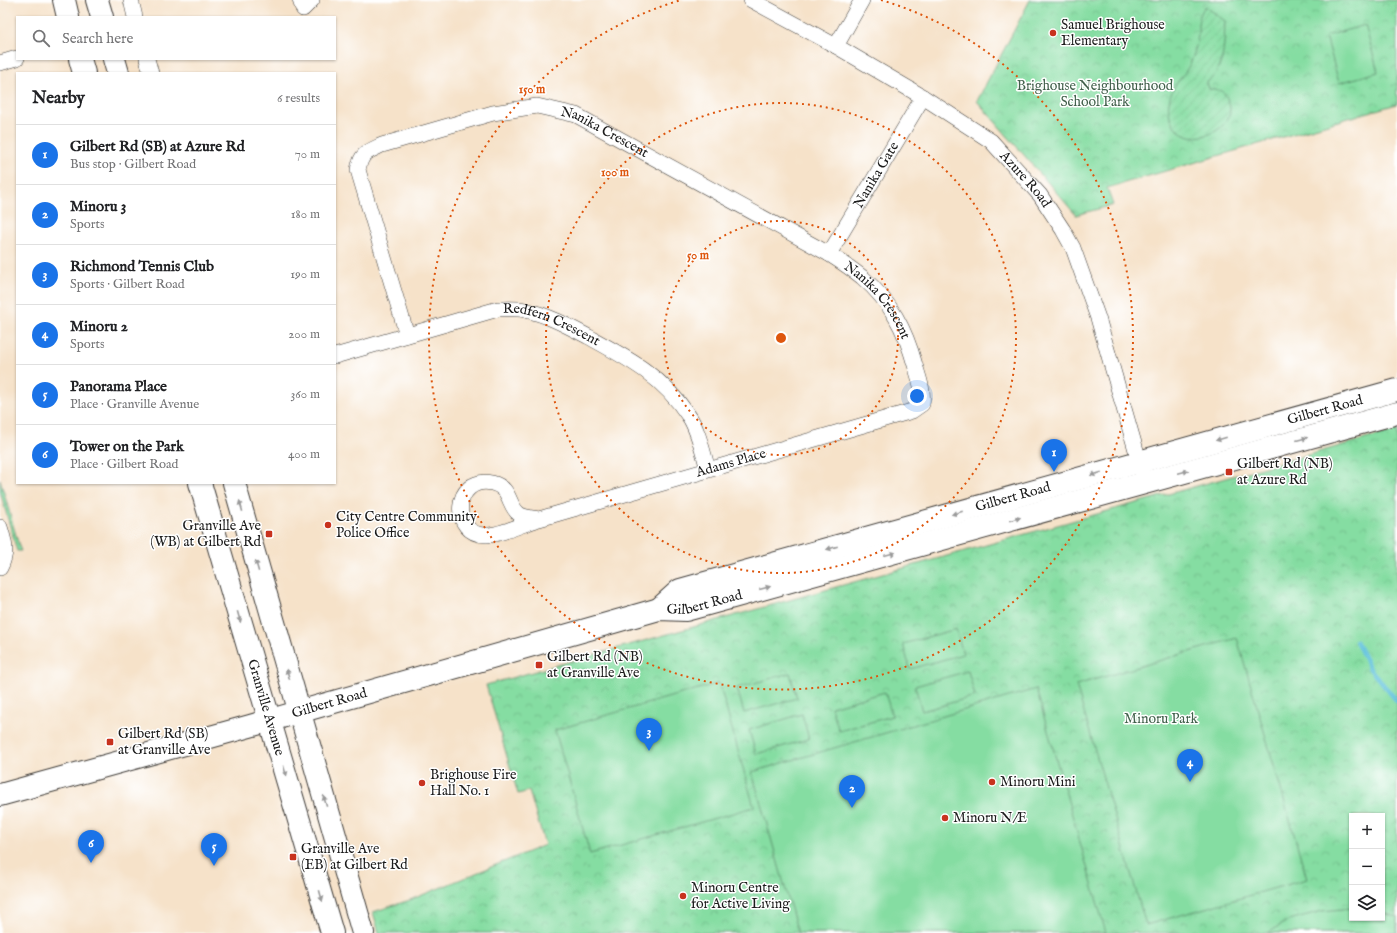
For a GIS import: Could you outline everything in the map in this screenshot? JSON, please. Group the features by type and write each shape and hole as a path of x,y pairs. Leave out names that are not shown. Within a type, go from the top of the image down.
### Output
{"main road":[{"path":"64,0 68,16"},
{"path":"97,0 102,16"},
{"path":"80,60 84,72"},
{"path":"114,60 118,72"},
{"name":"Gilbert Road","path":"0,795 299,712 659,609 686,610 1142,472 1397,390"},
{"name":"Gilbert Road","path":"1142,472 1397,413"},
{"name":"Granville Avenue","path":"200,484 332,933"},
{"path":"234,484 363,933"}],"street":[{"path":"130,0 135,16"},
{"path":"300,0 303,9 312,0"},
{"name":"Azure Road","path":"751,0 836,46 923,97 991,142 1040,195 1073,248 1098,318 1142,472"},
{"path":"836,46 862,0"},
{"path":"0,63 16,58"},
{"path":"147,60 151,72"},
{"name":"Nanika Gate","path":"829,254 923,97"},
{"name":"Nanika Crescent","path":"407,335 358,170 360,160 368,151 382,145 493,113 537,106 576,115 829,254 861,276 881,295 894,313 910,346 923,392 922,404"},
{"name":"Redfern Crescent","path":"336,356 498,309 523,310 543,315 561,322 629,359 652,375 673,394 690,416 708,469"},
{"name":"Adams Place","path":"539,519 519,515 513,508 511,500 506,492 492,483 476,484 464,495 461,502 461,518 471,531 478,534 494,534 539,519 708,469 912,411 922,404"},
{"path":"0,527 5,545 5,559 0,568"}],"green space":[{"name":"Brighouse Neighbourhood School Park","path":"1030,0 1397,0 1397,104 1107,188 1113,205 1076,215 977,101"},
{"path":"1205,6 1225,21 1224,46 1221,62 1218,70 1207,82 1209,89 1222,91 1224,93 1230,108 1229,117 1224,125 1207,135 1197,137 1187,135 1178,130 1170,117 1169,105 1170,96 1173,90 1190,65 1196,47 1201,13"},
{"path":"1365,25 1378,72 1339,83 1326,36"},
{"name":"Minoru Park","path":"1397,430 1397,933 379,933 373,912 410,900 545,845 529,791 518,794 486,685"},
{"path":"0,479 21,551 17,551 0,491"},
{"path":"956,629 963,654 910,669 903,644"},
{"path":"1237,638 1307,879 1146,925 1076,685"},
{"path":"968,671 975,696 922,711 915,686"},
{"path":"790,673 797,698 744,713 737,688"},
{"path":"719,683 754,807 590,854 555,730"},
{"name":"Minoru N/E","path":"1036,689 1106,933 798,933 752,772"},
{"path":"885,692 892,716 839,731 831,707"},
{"path":"802,714 809,739 756,754 749,730"},
{"path":"1349,908 1349,921 1385,921 1385,914 1397,917 1397,933 1268,933 1289,920 1322,911"}],"waterway":[{"path":"1356,641 1370,669 1397,701"}],"place":[{"name":"Samuel Brighouse Elementary","path":"1053,33"},
{"name":"Gilbert Rd (SB) at Azure Rd","path":"1054,472"},
{"name":"Gilbert Rd (NB) at Azure Rd","path":"1229,472"},
{"name":"City Centre Community Police Office","path":"328,525"},
{"name":"Granville Ave (WB) at Gilbert Rd","path":"269,534"},
{"name":"Gilbert Rd (NB) at Granville Ave","path":"539,665"},
{"name":"Gilbert Rd (SB) at Granville Ave","path":"110,742"},
{"name":"Richmond Tennis Club","path":"649,751"},
{"name":"Minoru Mini","path":"992,782"},
{"name":"Minoru 2","path":"1190,782"},
{"name":"Brighouse Fire Hall No. 1","path":"422,783"},
{"name":"Minoru 3","path":"852,808"},
{"name":"Minoru N/E","path":"945,818"},
{"name":"Granville Ave (EB) at Gilbert Rd","path":"293,857"},
{"name":"Tower on the Park","path":"91,863"},
{"name":"Panorama Place","path":"214,866"},
{"name":"Minoru Centre for Active Living","path":"683,896"}]}
